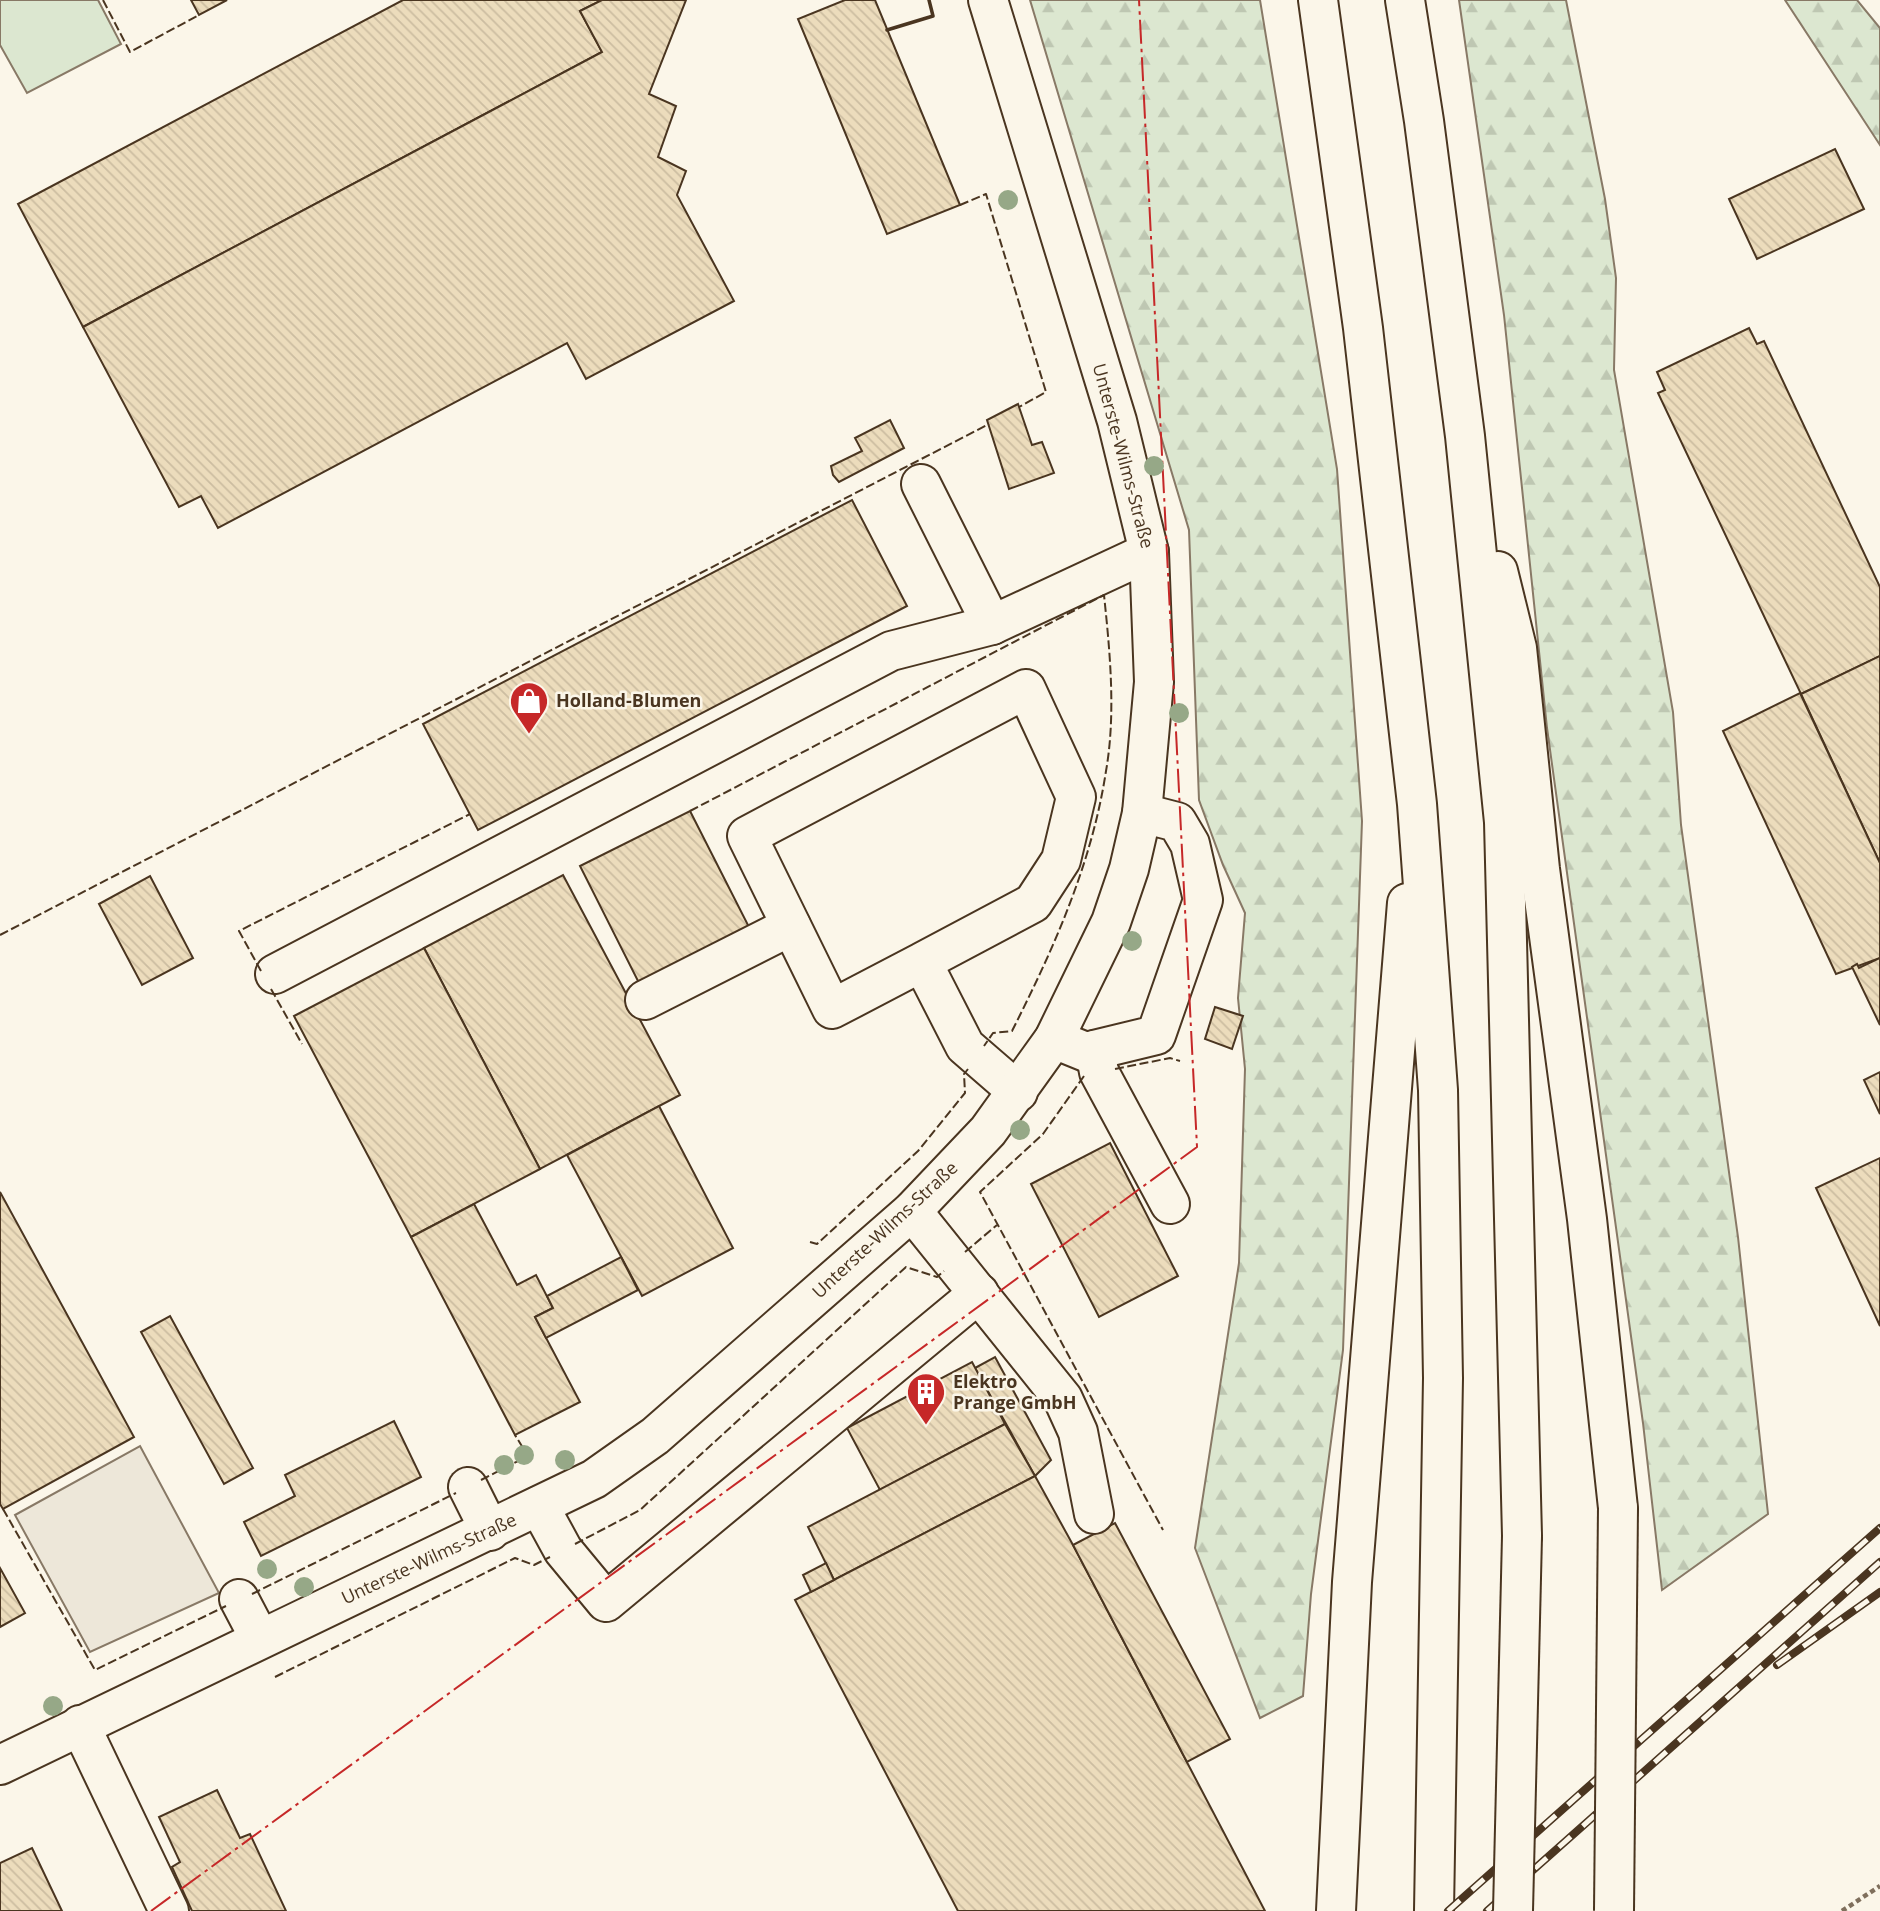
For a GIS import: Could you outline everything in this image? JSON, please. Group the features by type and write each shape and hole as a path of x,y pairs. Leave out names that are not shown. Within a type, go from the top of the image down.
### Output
{"main road":[{"name":"Unterste-Wilms-Straße","path":"0,1765 594,1479 655,1436 912,1211 988,1131 1054,1039 1111,922 1129,869 1142,813 1154,682 1149,552 1117,421 988,0"},
{"path":"1318,0 1363,328 1417,804 1438,1090 1443,1378 1434,1911"},
{"path":"1405,0 1424,121 1465,436 1504,822 1522,1536 1513,1911"},
{"path":"1465,436 1517,648 1540,869 1587,1219 1618,1508 1614,1911"},
{"path":"921,484 992,625"},
{"path":"275,974 891,651 992,625 1149,552"},
{"path":"1026,689 1076,797 1061,860 1033,903 922,962 832,1009 747,836 1026,689"},
{"path":"1336,1911 1352,1582 1358,1542 1398,988 1417,804"},
{"path":"1054,1039 1086,1052 1156,1035 1203,900 1190,844 1177,822 1142,813"},
{"path":"645,1000 791,926"},
{"path":"922,962 965,1046 1018,1092"},
{"path":"1095,1050 1099,1072 1170,1204"},
{"path":"912,1211 1063,1399 1078,1432 1094,1514"},
{"path":"539,1507 563,1550 606,1602 979,1293"},
{"path":"468,1487 490,1531"},
{"path":"239,1599 260,1639"},
{"path":"80,1725 169,1911"}],"path":[{"path":"1842,1911 1880,1886"}],"green space":[{"path":"0,0 98,0 121,44 27,93 0,45"},
{"path":"1030,0 1260,0 1337,469 1362,821 1343,1350 1311,1594 1303,1696 1260,1718 1195,1548 1239,1263 1245,1069 1238,998 1245,913 1223,865 1199,800 1189,530"},
{"path":"1459,0 1566,0 1605,199 1616,278 1614,370 1673,712 1681,825 1738,1237 1768,1514 1662,1590 1643,1423 1547,728 1504,315"},
{"path":"1785,0 1857,0 1880,28 1880,145"}],"shaded area":[{"path":"140,1446 219,1593 90,1652 15,1515"}],"building":[{"path":"191,0 227,0 199,15"},
{"path":"403,0 602,0 580,11 602,52 83,327 18,204"},
{"path":"602,0 686,0 649,94 676,106 658,157 686,171 677,195 734,301 586,379 567,343 218,528 201,496 179,507 83,327 602,52 580,11"},
{"path":"845,0 875,0 960,205 887,234 798,19"},
{"path":"1835,149 1864,209 1757,259 1729,199"},
{"path":"1749,328 1757,344 1764,341 1880,587 1880,656 1801,694 1658,393 1665,390 1657,372"},
{"path":"1018,404 1032,445 1042,442 1054,473 1009,489 987,420"},
{"path":"890,420 904,448 839,482 833,475 831,466 862,451 855,438"},
{"path":"852,500 907,606 478,830 423,724"},
{"path":"1880,656 1880,863 1801,694"},
{"path":"1800,693 1880,863 1880,958 1836,974 1723,731"},
{"path":"690,811 751,931 641,987 580,866"},
{"path":"563,875 680,1095 540,1169 424,948"},
{"path":"150,876 193,958 142,985 99,904"},
{"path":"424,948 540,1169 411,1237 294,1016"},
{"path":"1880,958 1880,1025 1852,967 1857,964 1859,968"},
{"path":"1215,1007 1243,1016 1232,1049 1205,1039"},
{"path":"1880,1072 1880,1114 1864,1080"},
{"path":"659,1106 733,1248 642,1296 567,1155"},
{"path":"1110,1143 1178,1276 1099,1317 1031,1184"},
{"path":"1880,1158 1880,1326 1816,1188"},
{"path":"0,1192 134,1437 3,1509 0,1504"},
{"path":"474,1204 517,1285 536,1275 553,1308 535,1317 580,1402 515,1435 411,1237"},
{"path":"621,1257 638,1290 546,1338 535,1317 553,1308 547,1296"},
{"path":"170,1316 253,1468 224,1484 141,1332"},
{"path":"995,1357 1051,1460 1035,1476 975,1368"},
{"name":"Elektro Prange GmbH","path":"972,1362 1005,1424 880,1490 847,1428"},
{"path":"394,1421 421,1477 261,1556 244,1522 295,1496 285,1475"},
{"path":"1005,1424 1035,1476 834,1580 808,1527"},
{"path":"1035,1476 1265,1911 958,1911 795,1600"},
{"path":"1115,1523 1230,1739 1187,1762 1073,1545"},
{"path":"826,1563 834,1580 811,1592 803,1575"},
{"path":"0,1568 25,1613 0,1627"},
{"path":"217,1790 240,1838 250,1834 286,1911 192,1911 172,1867 180,1862 159,1817"},
{"path":"32,1848 62,1911 0,1911 0,1863"}],"railway":[{"path":"1448,1911 1880,1528"},
{"path":"1487,1911 1880,1562"},
{"path":"1777,1665 1880,1592"}],"fence":[{"path":"103,0 130,52 199,15"},
{"path":"960,205 986,194 1046,392 1019,407"},
{"path":"0,935 989,424"},
{"path":"690,811 1104,595 1110,661 1111,727 1100,805 1091,839 1057,937 1012,1031 993,1033 984,1046"},
{"path":"261,971 239,931 470,814"},
{"path":"271,989 302,1044"},
{"path":"1115,1069 1170,1058 1180,1061"},
{"path":"810,1242 817,1244 918,1151 965,1093 964,1074 968,1069"},
{"path":"1084,1076 1043,1134 980,1192 1163,1530"},
{"path":"965,1252 997,1225"},
{"path":"575,1544 640,1510 906,1267 937,1277 944,1271"},
{"path":"481,1480 528,1456 515,1435"},
{"path":"252,1594 456,1493"},
{"path":"3,1509 95,1670 226,1606"},
{"path":"275,1677 515,1558 534,1565 550,1557"}],"wall":[{"path":"887,30 933,16 929,0"}],"power":[{"path":"151,1911 1197,1147 1139,0"}],"place":[{"name":"Holland-Blumen","path":"529,735"},
{"name":"Elektro Prange GmbH","path":"926,1426"}]}
